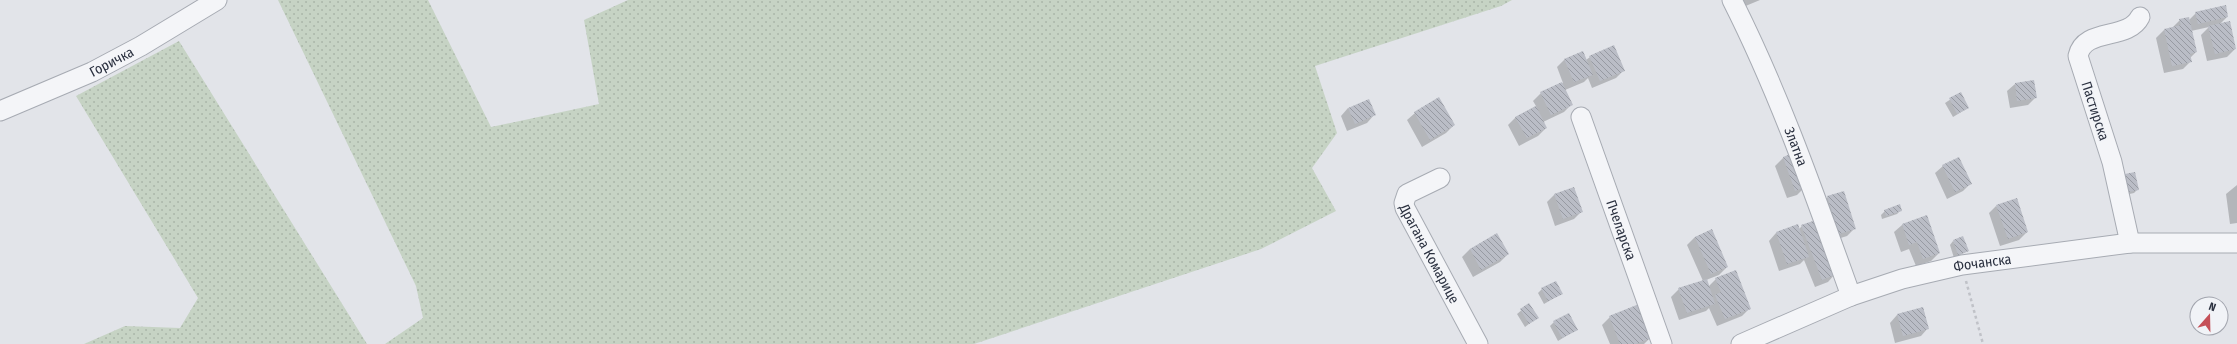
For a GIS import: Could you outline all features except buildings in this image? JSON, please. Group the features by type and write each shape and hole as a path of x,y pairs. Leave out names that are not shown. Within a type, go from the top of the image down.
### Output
{"street":[{"name":"Горичка","path":"0,111 92,72 141,46 216,0"},
{"name":"Златна","path":"1732,0 1756,48 1820,211 1851,296"},
{"name":"Пастирска","path":"2130,243 2112,162 2078,56 2079,50 2089,41 2128,28 2137,23 2140,17"},
{"name":"Пчеларска","path":"1581,117 1662,344"},
{"name":"Драгана Комарице","path":"1440,178 1407,194 1404,202 1405,208 1478,344"},
{"name":"Фочанска","path":"1741,344 1851,296 1902,279 1962,265 2130,243 2237,243"}],"path":[{"path":"1962,265 1983,344"}],"green space":[{"path":"278,0 428,0 491,127 599,104 584,20 628,0 1512,0 1501,6 1315,66 1337,133 1312,168 1336,211 1261,249 974,344 385,344 423,318 416,286"},
{"path":"179,41 367,344 84,344 125,326 180,328 198,298 76,96"}]}
